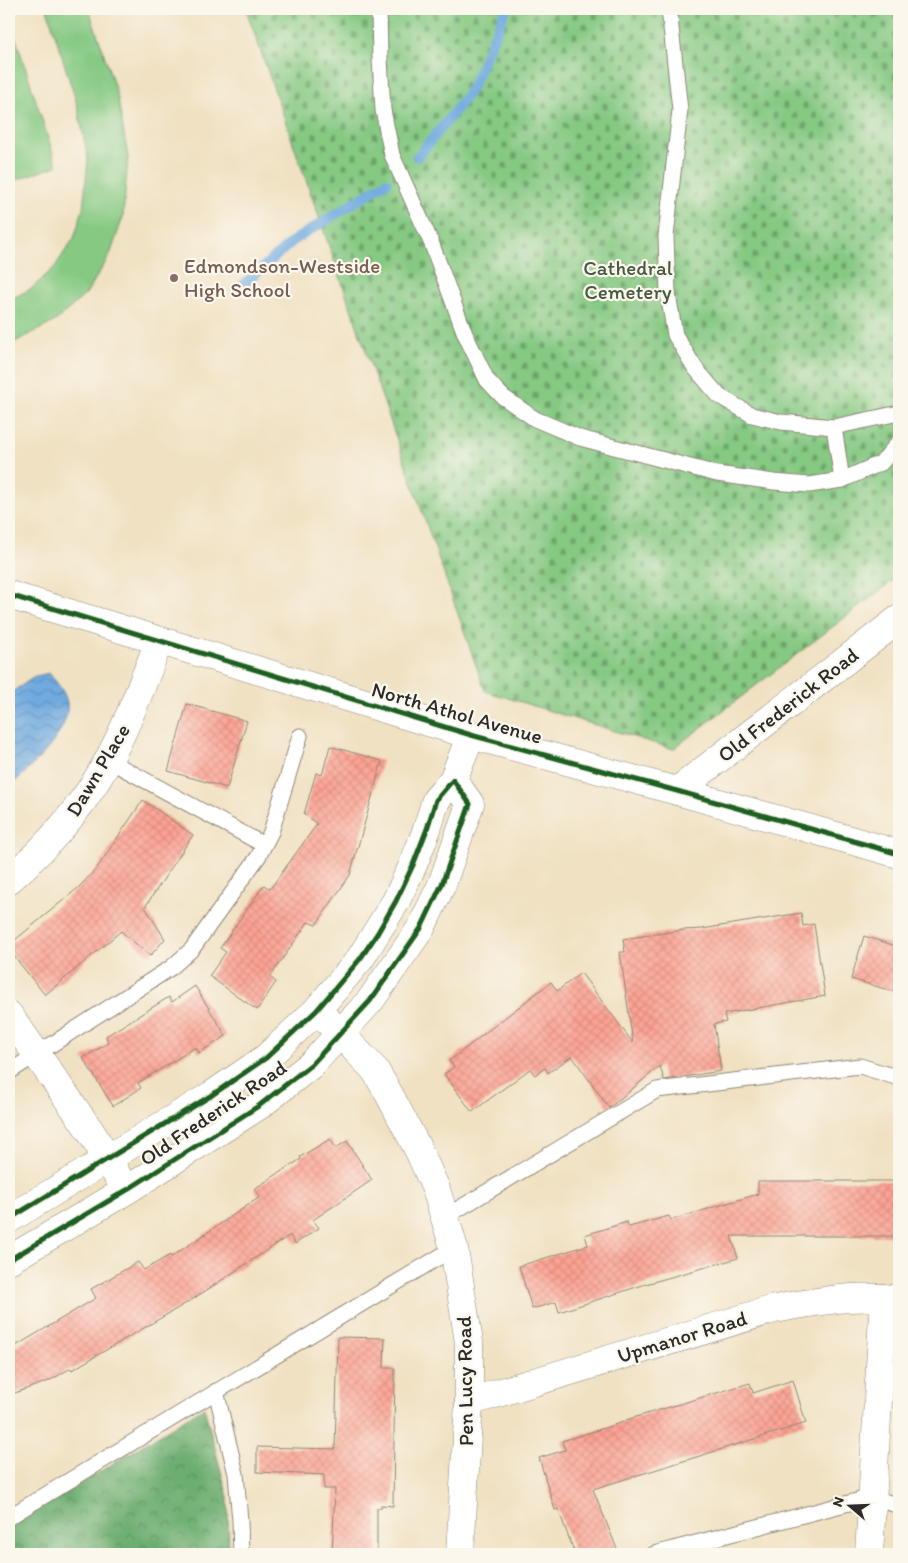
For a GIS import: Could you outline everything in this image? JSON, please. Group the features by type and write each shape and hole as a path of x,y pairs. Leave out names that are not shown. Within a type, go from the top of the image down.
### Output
{"street":[{"name":"North Athol Avenue","path":"9,595 471,735 899,854"},
{"name":"Old Frederick Road","path":"677,791 895,628"},
{"name":"Dawn Place","path":"9,880 58,833 90,790 108,760 128,720 159,641"},
{"name":"Old Frederick Road","path":"9,1219 212,1095 272,1052 316,1011 360,959 396,901 427,829 436,800 453,780 471,735"},
{"name":"Old Frederick Road","path":"9,1260 126,1190 268,1100 312,1064 341,1034 392,972 421,928 442,884 470,804 453,780"},
{"name":"Pen Lucy Road","path":"316,1011 375,1070 389,1094 436,1189 454,1248 469,1342 469,1402 460,1554"},
{"path":"9,1014 108,1160 126,1190"},
{"path":"869,1554 872,1497 892,1299"},
{"name":"Upmanor Road","path":"469,1402 774,1309 827,1300 892,1299"}],"lane":[{"path":"379,9 383,110 392,155 430,242 465,334 487,380 503,397 535,419 580,438 717,474 809,485 842,480 881,463 899,442"},
{"path":"669,9 680,110 666,236 668,294 676,335 694,368 719,396 752,415 781,422 834,428 899,413"},
{"path":"834,428 842,480"},
{"path":"9,1072 172,967 192,949 252,865 271,832 282,802 300,736"},
{"path":"108,760 264,845"},
{"path":"445,1217 657,1090 860,1066 899,1078"},
{"path":"9,1517 454,1248"},
{"path":"216,1391 236,1474 241,1554"},
{"path":"661,1553 872,1497 899,1506"}],"green space":[{"path":"47,9 89,9 117,94 128,157 123,217 110,255 86,294 54,322 9,345 9,300 31,289 54,268 74,238 83,209 88,159 77,104"},
{"name":"Cathedral Cemetery","path":"246,9 899,9 899,576 673,749 485,691"},
{"path":"9,17 57,166 9,182"},
{"path":"204,1407 228,1497 229,1554 9,1554 9,1528"}],"water":[{"path":"49,673 60,687 67,703 62,726 47,750 9,787 9,694 36,676"}],"building":[{"path":"187,704 247,721 227,788 168,771"},
{"path":"330,746 382,761 350,875 316,925 308,922 270,977 276,982 257,1010 209,976 226,952 220,948 264,885 270,889 317,824 304,814 316,773 322,775"},
{"path":"143,800 193,835 145,907 165,939 150,956 121,931 45,995 9,950 9,945 78,888 97,868"},
{"path":"801,913 803,926 814,924 825,996 724,1014 726,1022 714,1024 721,1071 664,1080 660,1066 609,1108 572,1056 548,1073 545,1068 535,1075 530,1069 472,1112 444,1074 454,1067 449,1061 551,982 557,991 581,973 633,1043 620,952 625,952 623,939 702,929"},
{"path":"864,936 899,947 899,993 851,979"},
{"path":"195,986 226,1036 199,1053 196,1047 138,1083 141,1088 113,1106 83,1058 108,1043 106,1036 169,997 172,1002"},
{"path":"330,1139 336,1148 347,1141 372,1180 313,1220 319,1228 295,1244 290,1235 190,1301 72,1370 71,1368 49,1381 9,1395 9,1350 96,1298 91,1289 138,1262 144,1270 170,1255 171,1257 260,1197 254,1189"},
{"path":"758,1181 899,1181 899,1236 731,1236 738,1258 646,1284 559,1312 556,1302 532,1309 519,1266 588,1245 585,1235 627,1222 629,1227 669,1216 671,1220 758,1194"},
{"path":"338,1337 385,1338 384,1368 395,1368 393,1506 381,1505 381,1508 377,1508 377,1554 332,1554 335,1489 324,1489 324,1475 257,1472 257,1447 335,1449"},
{"path":"793,1380 806,1423 593,1489 619,1554 575,1554 558,1509 555,1510 539,1458 565,1450 562,1441 626,1420 750,1383 753,1393"}],"waterway":[{"path":"417,157 471,89 506,9"},
{"path":"236,291 293,241 387,182"}],"cycle path":[{"path":"9,595 471,735 899,854"},
{"path":"9,1219 212,1095 266,1058 316,1011 360,959 377,934 396,901 413,865 436,800 453,780 470,804 442,884 421,928 370,1001 312,1064 260,1105 127,1190 9,1260"}],"place":[{"name":"Edmondson-Westside High School","path":"174,278"}]}
